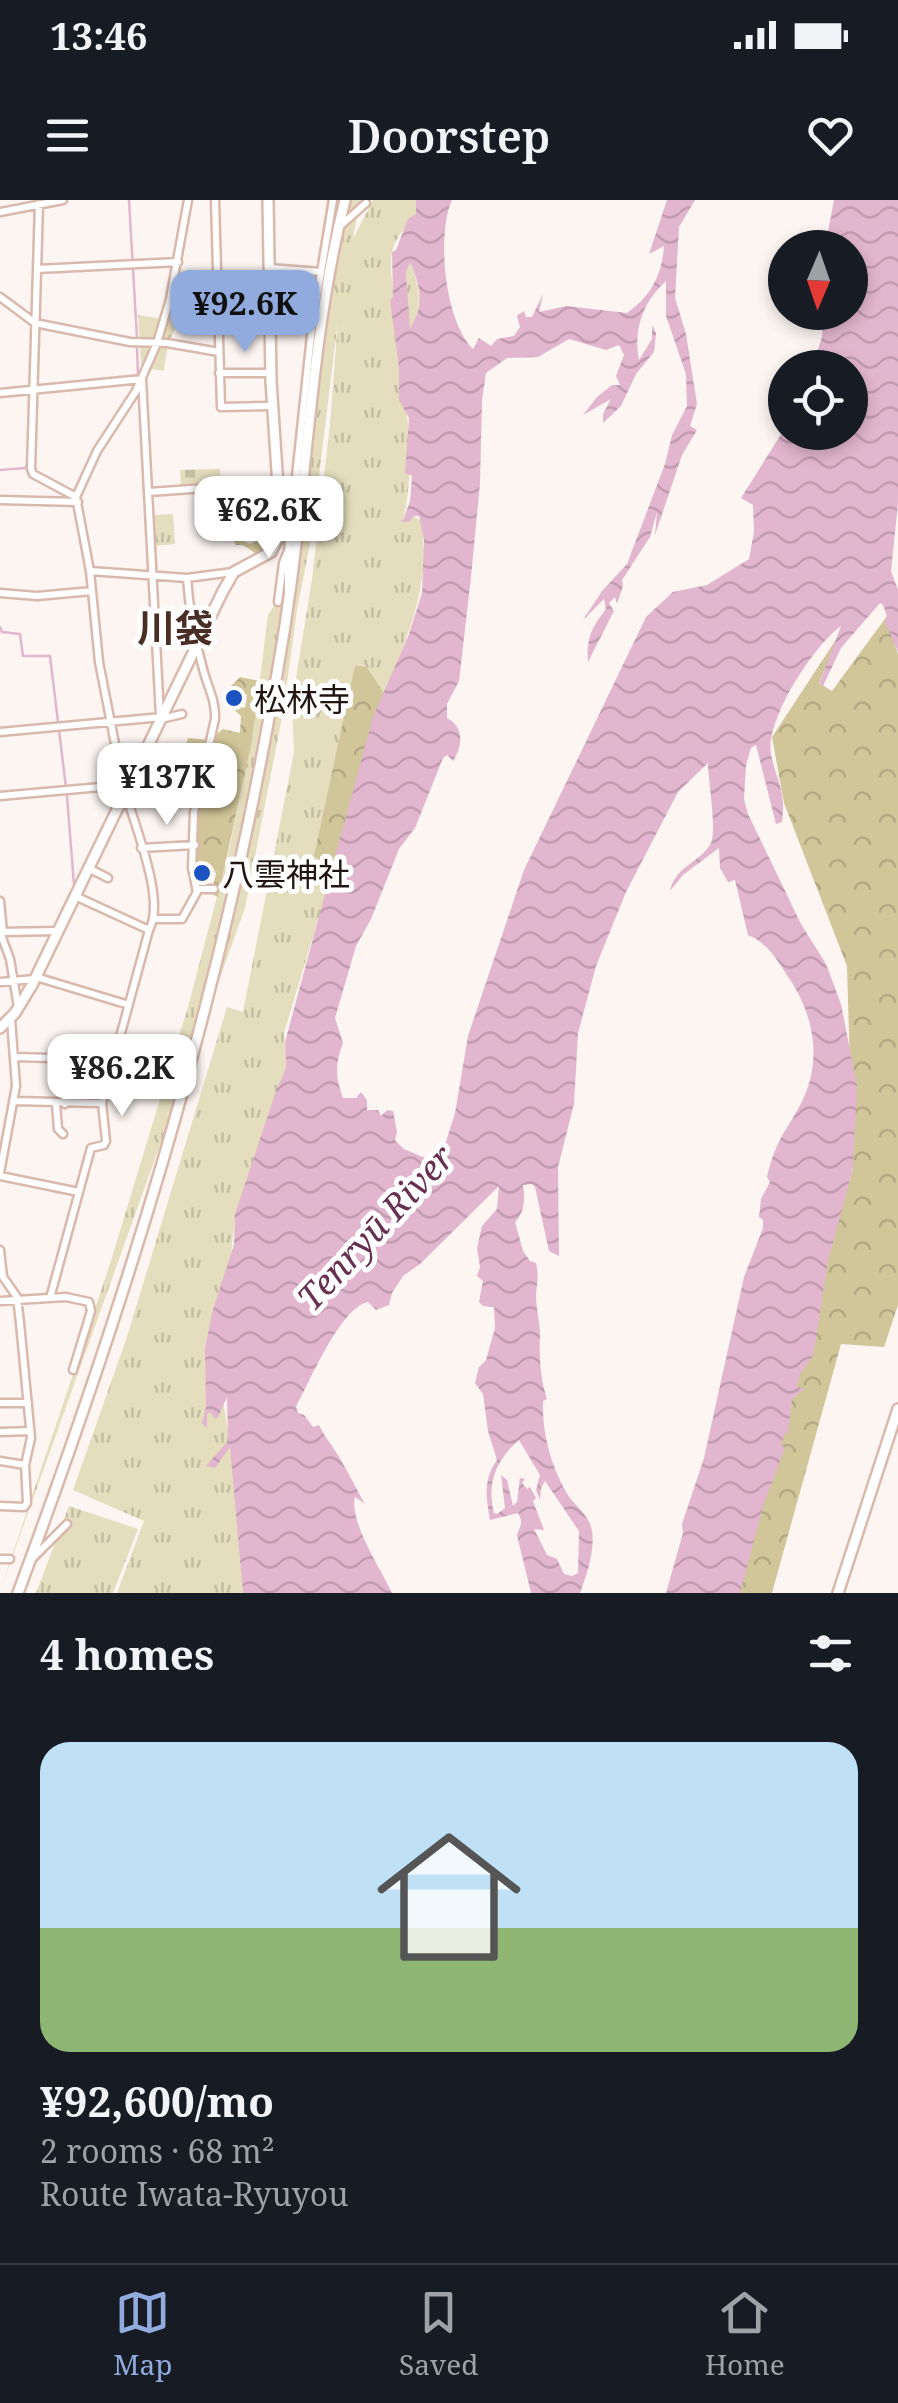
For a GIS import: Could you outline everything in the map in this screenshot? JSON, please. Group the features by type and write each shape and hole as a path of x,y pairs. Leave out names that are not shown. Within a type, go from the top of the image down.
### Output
{"main road":[{"path":"0,1028 18,1009 36,978 234,572 263,558 276,546 281,532 272,406 268,200"},
{"path":"18,1593 137,1241 202,1025 248,827 289,595 317,344 345,200"},
{"path":"838,1593 898,1409"}],"street":[{"path":"0,212 62,200"},
{"path":"50,1298 91,1148 104,1145 106,1140 102,1103 155,919 152,888 99,662 90,571 77,499 97,451 120,421 157,343 178,262 188,200"},
{"path":"215,200 221,407 272,406"},
{"path":"278,602 288,550 312,326 333,200"},
{"path":"338,228 366,203"},
{"path":"39,204 33,474 77,499"},
{"path":"37,269 178,262"},
{"path":"269,268 321,272"},
{"path":"0,297 35,323 130,342 219,352"},
{"path":"217,316 312,326"},
{"path":"220,373 271,373"},
{"path":"0,393 142,379"},
{"path":"142,379 161,717"},
{"path":"148,492 279,483"},
{"path":"0,500 77,499"},
{"path":"281,512 285,513 289,595"},
{"path":"90,571 186,578 234,572"},
{"path":"155,919 182,920 196,888 192,871 194,812 216,704 206,684 196,645 186,578"},
{"path":"0,594 37,596 92,591"},
{"path":"0,732 182,714"},
{"path":"0,796 174,780 197,787"},
{"path":"141,848 194,845"},
{"path":"88,868 108,878"},
{"path":"180,875 192,871"},
{"path":"196,888 214,889"},
{"path":"75,896 149,930"},
{"path":"0,901 1,932 15,979 18,1009"},
{"path":"1,932 58,931"},
{"path":"0,982 36,978 129,1006"},
{"path":"10,1018 15,1058 13,1101 0,1174 79,1192"},
{"path":"61,1054 65,1104"},
{"path":"15,1058 50,1058"},
{"path":"13,1101 102,1103"},
{"path":"56,1104 62,1134"},
{"path":"0,1250 4,1277 18,1301 30,1431 25,1465 27,1503 24,1507 0,1506"},
{"path":"0,1302 76,1298 89,1302 92,1306 73,1370"},
{"path":"0,1403 28,1403"},
{"path":"0,1432 30,1431"},
{"path":"0,1461 25,1465"},
{"path":"30,1561 67,1524"},
{"path":"0,1559 10,1559"}],"green space":[{"path":"327,200 360,200 353,239 373,200 417,200 416,214 395,242 391,264 409,437 403,520 409,521 413,516 421,521 423,566 416,609 384,693 367,667 323,862 337,857 284,1033 286,1068 235,1219 231,1254 208,1335 233,1464 243,1593 117,1593 144,1521 73,1490 127,1337 227,1007 243,1012 294,752 292,703 312,579 338,321 312,533 245,908 0,1591 109,1267 188,1007 228,855 253,734 268,615 276,603 284,561 307,326"},
{"path":"410,260 419,302 416,318 408,327 406,273"},
{"path":"172,288 188,290 164,371 146,368 142,377 138,315 162,319"},
{"path":"220,469 221,486 181,487 180,470"},
{"path":"220,491 238,498 244,516 233,520 220,501 203,507 201,495"},
{"path":"173,514 175,544 153,546 153,515"},
{"path":"229,534 250,544 265,537 276,547 259,555 236,545"},
{"path":"887,616 898,655 898,1305 884,1347 841,1344 772,1593 731,1593 853,1168 847,966 784,803 772,737 839,635 819,683 832,691"},
{"path":"355,666 367,667 384,693 371,727 337,857 323,862 314,856"},
{"path":"240,677 260,681 252,741 218,897 203,890 213,886 213,868 193,859 201,771 186,763 183,756 188,738 209,740 223,729 240,733 241,716 228,704 245,708 247,695 231,686"},
{"path":"186,763 201,771 195,786 172,781 174,764"},
{"path":"69,1506 138,1529 113,1593 36,1593"}],"water":[{"name":"Tenryū River","path":"416,200 452,200 445,234 446,277 456,319 473,349 479,338 491,346 497,339 514,336 520,327 517,316 524,311 526,317 532,317 543,294 539,312 566,306 627,313 649,292 658,275 664,246 649,254 667,200 695,200 679,227 675,298 686,334 697,404 690,426 697,430 682,455 655,535 657,512 650,537 622,580 617,604 615,597 609,603 614,611 588,662 589,639 606,609 604,599 583,620 627,564 672,435 687,406 686,374 666,316 666,281 651,298 639,327 639,360 652,339 652,325 656,333 654,352 636,374 621,406 603,423 611,399 583,415 597,397 612,385 620,385 616,376 624,355 619,345 606,350 569,339 538,357 507,358 486,373 480,483 459,681 447,704 447,718 459,732 459,749 453,761 447,755 443,758 415,828 399,849 356,946 335,1018 343,1043 337,1070 343,1098 356,1098 361,1092 367,1100 367,1110 378,1110 381,1116 387,1110 393,1111 395,1140 404,1149 439,1164 455,1113 468,1036 524,870 646,617 673,592 707,585 749,559 753,505 741,498 771,450 868,450 868,350 818,350 822,330 868,330 868,230 828,230 834,200 898,200 898,503 891,571 898,590 898,652 880,603 841,648 823,686 819,684 841,626 805,666 783,704 771,740 782,793 782,822 776,824 756,745 751,748 746,765 744,799 748,814 801,924 826,964 841,1004 857,1086 853,1168 828,1261 813,1356 800,1374 797,1386 804,1389 792,1399 788,1433 781,1445 785,1448 764,1503 740,1593 666,1593 683,1533 682,1524 704,1458 744,1277 763,1228 759,1217 761,1199 770,1182 767,1177 776,1149 806,1093 813,1042 805,1009 789,978 766,947 748,935 735,880 728,882 720,868 719,848 683,875 670,891 677,876 701,855 713,837 708,763 678,792 626,892 596,966 578,1033 574,1104 558,1167 559,1256 549,1251 532,1184 523,1185 522,1210 515,1222 523,1251 537,1267 540,1366 547,1399 543,1401 543,1413 548,1448 566,1492 592,1531 588,1570 580,1593 531,1593 517,1535 520,1516 518,1513 490,1520 488,1482 497,1460 483,1394 475,1383 495,1328 494,1307 479,1302 483,1281 477,1276 477,1248 482,1226 497,1209 499,1186 403,1276 389,1305 376,1310 368,1302 347,1317 296,1407 313,1427 319,1425 365,1504 355,1497 357,1519 367,1545 392,1593 243,1593 230,1447 215,1468 206,1466 228,1441 227,1397 218,1417 215,1419 210,1412 207,1428 202,1423 206,1407 205,1349 234,1244 235,1214 286,1068 285,1042 373,717 422,593 424,540 419,516 409,522 399,521 403,520 410,501 412,476 405,473 409,418 399,400 390,300 392,252 408,219 416,214","holes":["410,262 416,279 418,312 410,328 406,273","519,1440 540,1475 536,1490 540,1500 545,1481 579,1531 578,1573 572,1576 564,1574 557,1559 547,1555 534,1529 544,1530 533,1501 536,1498 530,1487 527,1489 522,1483 525,1479 520,1478 513,1506 507,1480 501,1475 505,1508 494,1513 491,1491 495,1472"]}],"waterway":[{"path":"129,200 137,338"},
{"path":"137,346 138,378"},
{"path":"0,397 113,385"},
{"path":"0,470 28,465 30,396"},
{"path":"0,627 2,632 20,634 23,656 50,656 74,885"}],"place":[{"name":"松林寺","path":"234,698"},
{"name":"八雲神社","path":"202,873"}],"district":[{"name":"川袋","path":"175,627"}]}
